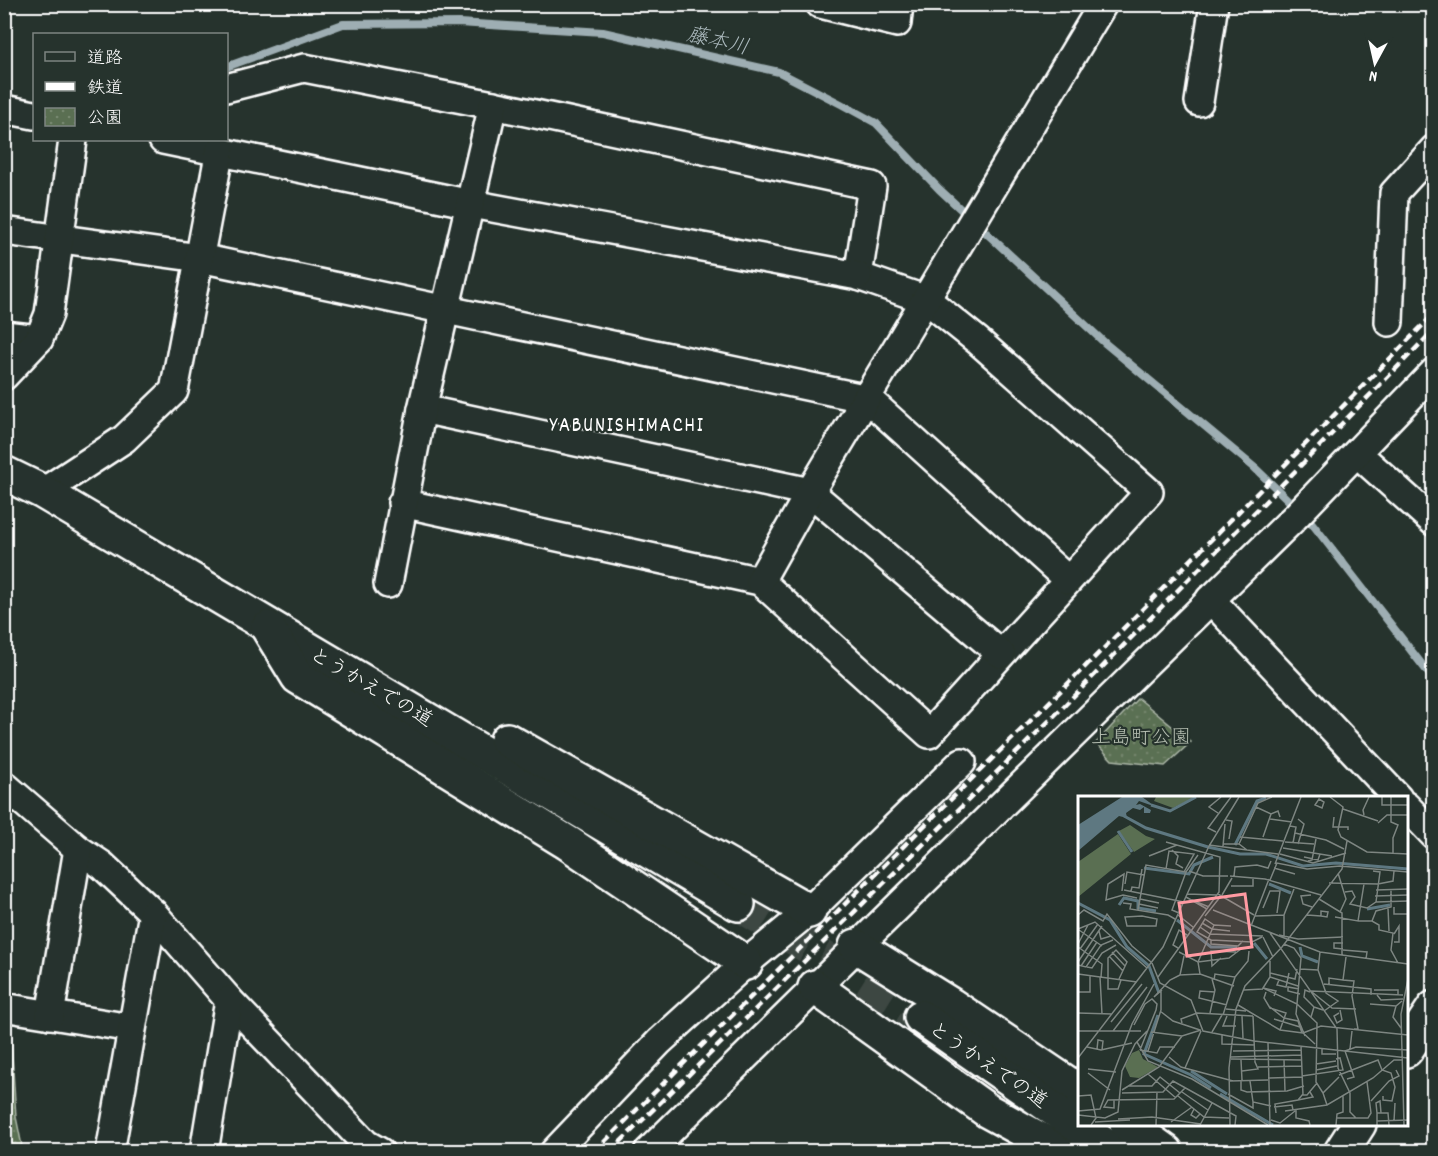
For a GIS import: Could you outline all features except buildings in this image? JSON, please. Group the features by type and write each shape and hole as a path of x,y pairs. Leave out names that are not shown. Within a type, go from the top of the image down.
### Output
{"street":[{"path":"820,4 897,23 899,4"},
{"path":"760,581 810,492 868,399 1103,4"},
{"path":"1199,102 1214,4"},
{"path":"228,87 304,68 493,105 872,186 858,276"},
{"path":"388,584 422,409 493,105"},
{"path":"4,110 33,115"},
{"path":"4,376 39,339 49,314 73,141"},
{"path":"174,141 471,204 858,276 927,300 978,341 1149,492 929,734 760,581 402,503"},
{"path":"1389,322 1394,193 1434,149"},
{"path":"43,492 124,440 174,391 220,150"},
{"path":"4,231 200,258 868,399 1068,580"},
{"path":"4,334 39,339"},
{"path":"648,1152 1430,382"},
{"path":"422,409 810,492 1000,654"},
{"path":"1357,453 1434,522"},
{"name":"とうかえでの道","path":"4,473 43,492 738,904"},
{"path":"1210,599 1396,796"},
{"path":"266,624 368,662 809,911"},
{"path":"266,624 298,677 568,843 746,963"},
{"path":"554,1152 659,1042 746,963 809,911 962,762"},
{"path":"4,785 78,849 102,865 153,913 229,1000 366,1144 380,1152"},
{"path":"1408,807 1434,835"},
{"path":"50,1015 78,849"},
{"path":"110,1152 153,913"},
{"path":"856,946 951,1005 1078,1091"},
{"path":"815,987 988,1111 1063,1152"},
{"path":"204,1152 229,1000"},
{"path":"9,1008 131,1028"},
{"path":"1408,1048 1434,1008"},
{"name":"とうかえでの道","path":"921,1017 1115,1152"},
{"path":"1128,1126 1166,1152"},
{"path":"1341,1152 1358,1126"}],"green space":[{"name":"上島町公園","path":"1138,698 1191,742 1165,766 1112,760 1096,743"},
{"path":"4,1003 9,1008 16,1117 23,1151 5,1151"}],"waterway":[{"name":"藤本川","path":"228,66 343,24 459,23 603,32 779,72 876,123 939,189 1106,344 1255,468 1311,522 1434,680"}],"tunnel":[{"path":"738,904 921,1017"}],"railway":[{"path":"594,1152 1105,647 1434,314"},
{"path":"610,1152 1059,711 1434,330"}],"district":[{"name":"YABUNISHIMACHI","path":"627,424"}]}
